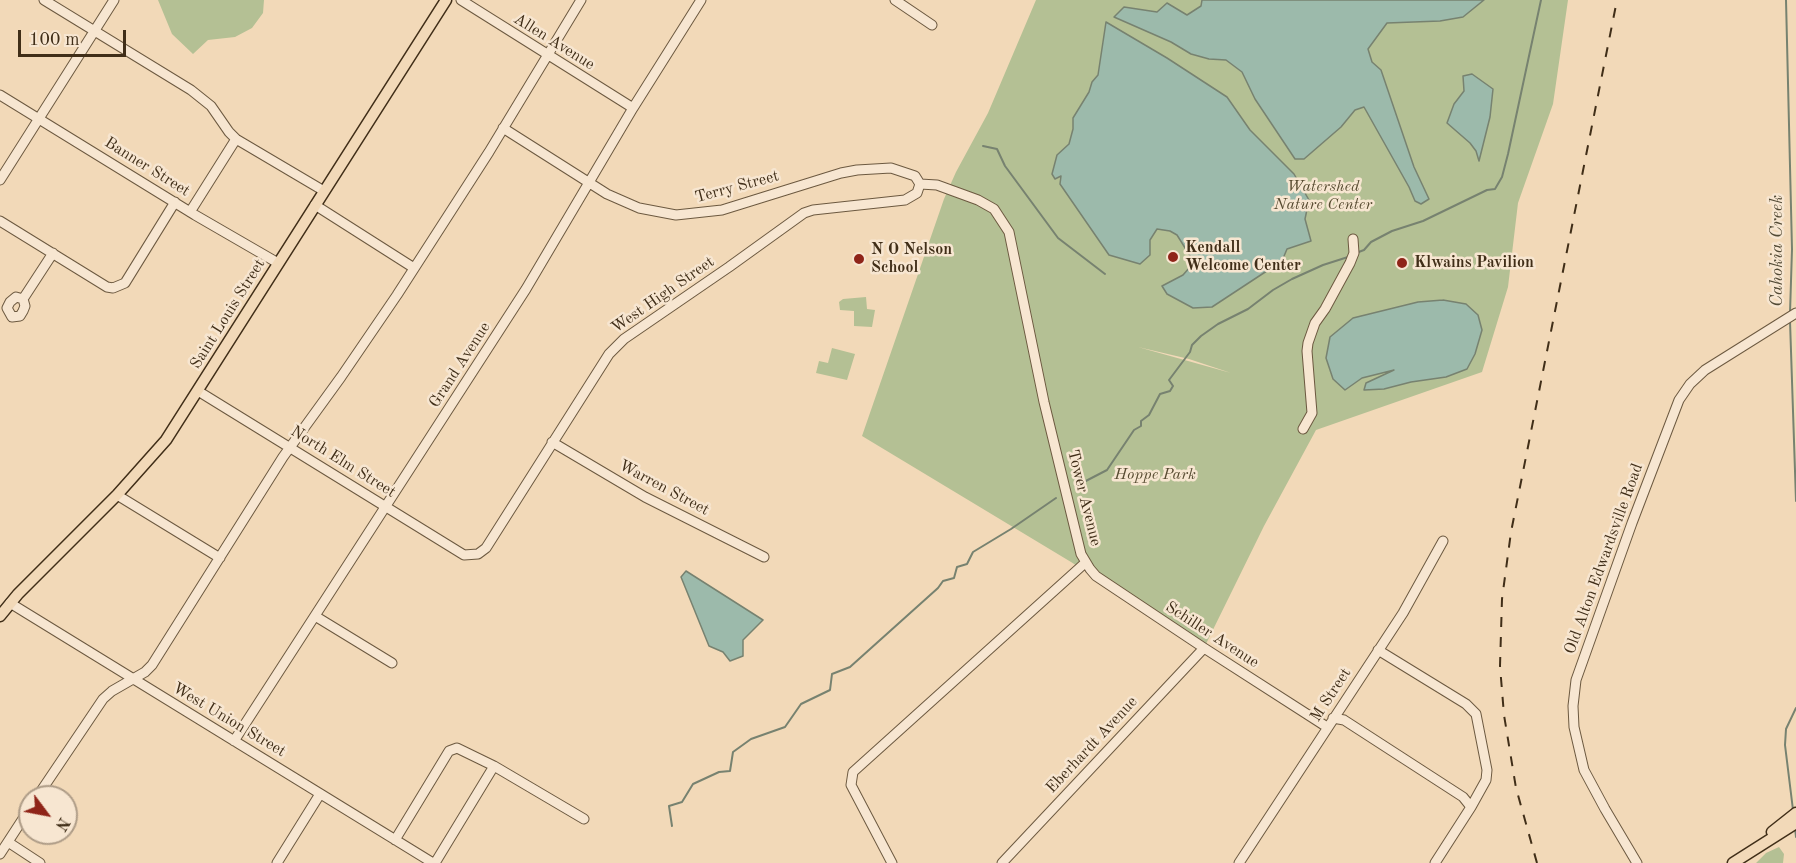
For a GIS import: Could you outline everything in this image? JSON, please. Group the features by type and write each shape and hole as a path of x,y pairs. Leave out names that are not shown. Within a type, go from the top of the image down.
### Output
{"main road":[{"name":"Saint Louis Street","path":"0,616 163,445 446,0"},
{"path":"1756,847 1796,813"},
{"path":"1733,863 1796,823"}],"street":[{"path":"44,0 203,98 236,140 324,191"},
{"path":"0,180 114,0"},
{"name":"Allen Avenue","path":"461,0 633,108"},
{"path":"45,785 103,699 112,691 145,672 152,664 290,447 370,336 503,128 581,0"},
{"name":"Grand Avenue","path":"234,741 526,288 633,108 701,0"},
{"path":"896,0 932,25"},
{"name":"Banner Street","path":"0,95 190,212 278,263"},
{"name":"Terry Street","path":"503,128 607,194 639,208 676,215 722,210 833,175 857,170 891,168 915,176 920,184"},
{"path":"190,212 236,140"},
{"name":"West High Street","path":"473,556 486,548 552,442 616,346 796,218 813,210 905,200 917,193 920,184"},
{"name":"Tower Avenue","path":"892,863 851,785 851,777 857,769 1085,563 1044,402 1009,232 999,215 978,200 937,185 920,184"},
{"path":"0,220 107,287 120,286 175,202"},
{"path":"315,205 414,267"},
{"path":"1303,429 1312,413 1306,351 1308,343 1316,322 1350,263 1354,253 1353,239"},
{"path":"23,299 53,253"},
{"name":"Old Alton Edwardsville Road","path":"1637,863 1584,770 1574,728 1573,706 1576,680 1679,400 1690,384 1705,370 1796,313"},
{"name":"North Elm Street","path":"198,391 464,555 473,556"},
{"name":"Warren Street","path":"552,442 645,497 764,557"},
{"path":"117,495 220,558"},
{"name":"M Street","path":"1239,863 1404,613 1443,541"},
{"name":"Schiller Avenue","path":"1085,563 1096,576 1327,727"},
{"name":"West Union Street","path":"10,603 434,863"},
{"path":"315,616 392,663"},
{"name":"Eberhardt Avenue","path":"1002,863 1204,648"},
{"path":"1378,650 1472,708 1476,714 1487,770 1486,780 1435,863"},
{"path":"1333,718 1344,720 1454,791 1471,807"},
{"path":"395,840 449,751 457,748 494,766 584,819"},
{"path":"434,863 494,766"},
{"path":"277,863 320,794"},
{"path":"0,854 18,827"},
{"path":"8,842 40,863"}],"green space":[{"path":"158,0 264,0 263,13 252,28 235,37 208,40 193,54 172,34"},
{"name":"Watershed Nature Center","path":"1036,0 1568,0 1553,104 1518,203 1508,287 1482,372 1316,430 1264,526 1204,648 1071,562 862,436 944,199 988,113","holes":["1138,347 1189,359 1231,373"]},
{"path":"866,297 867,309 875,310 872,327 854,326 854,311 840,310 839,302 843,299"},
{"path":"832,348 855,354 847,380 816,373 819,361 828,363"},
{"path":"1779,847 1784,854 1783,863 1756,863 1766,853"}],"shaded area":[{"path":"1202,0 1484,0 1463,17 1440,21 1387,23 1368,49 1372,62 1381,70 1414,167 1429,199 1421,204 1415,201 1364,107 1355,110 1341,127 1304,159 1295,159 1255,99 1242,72 1226,60 1209,59 1191,54 1171,42 1114,17 1124,7 1157,12 1167,3 1187,15 1201,6"},
{"path":"1106,22 1227,97 1250,130 1294,174 1309,200 1305,219 1311,241 1287,249 1282,261 1212,307 1193,308 1167,294 1162,286 1183,275 1190,267 1192,259 1177,235 1170,231 1157,229 1150,240 1150,255 1140,264 1109,255 1060,184 1061,176 1055,179 1052,174 1057,155 1069,144 1073,118 1098,75"},
{"path":"1472,74 1493,89 1490,117 1479,161 1470,143 1447,123 1454,104 1464,91 1463,76"},
{"path":"1443,300 1466,304 1478,315 1482,330 1475,354 1467,369 1446,377 1384,389 1364,390 1366,383 1394,370 1362,378 1345,390 1333,379 1326,358 1330,337 1353,318 1418,302"},
{"path":"686,571 763,620 743,640 743,656 730,661 723,652 709,646 681,577"}],"waterway":[{"path":"1356,253 1392,231 1423,221 1487,190 1495,189 1502,177 1508,154 1541,0"},
{"name":"Cahokia Creek","path":"1786,0 1792,249 1790,313"},
{"path":"983,146 997,149 1005,166 1058,238 1105,274"},
{"path":"1080,484 1107,470 1134,430 1141,426 1141,421 1149,415 1160,394 1170,391 1173,386 1169,380 1190,352 1192,345 1201,336 1218,324 1248,309 1292,279 1348,257"},
{"name":"Cahokia Creek","path":"1790,321 1796,501"},
{"path":"672,826 669,806 682,802 693,784 719,772 730,771 733,752 751,739 785,727 801,704 830,690 832,674 850,667 943,581 954,578 957,567 967,564 973,552 1056,498"},
{"name":"Cahokia Creek","path":"1793,810 1785,745 1786,729 1796,708"},
{"name":"Cahokia Creek","path":"1795,828 1796,837"}],"railway":[{"path":"1537,863 1516,788 1504,715 1500,666 1502,599 1511,532 1617,0"}],"place":[{"name":"Kendall Welcome Center","path":"1173,257"},
{"name":"N O Nelson School","path":"859,259"},
{"name":"Klwains Pavilion","path":"1402,263"}],"park label":[{"name":"Hoppe Park","path":"1155,475"}]}
